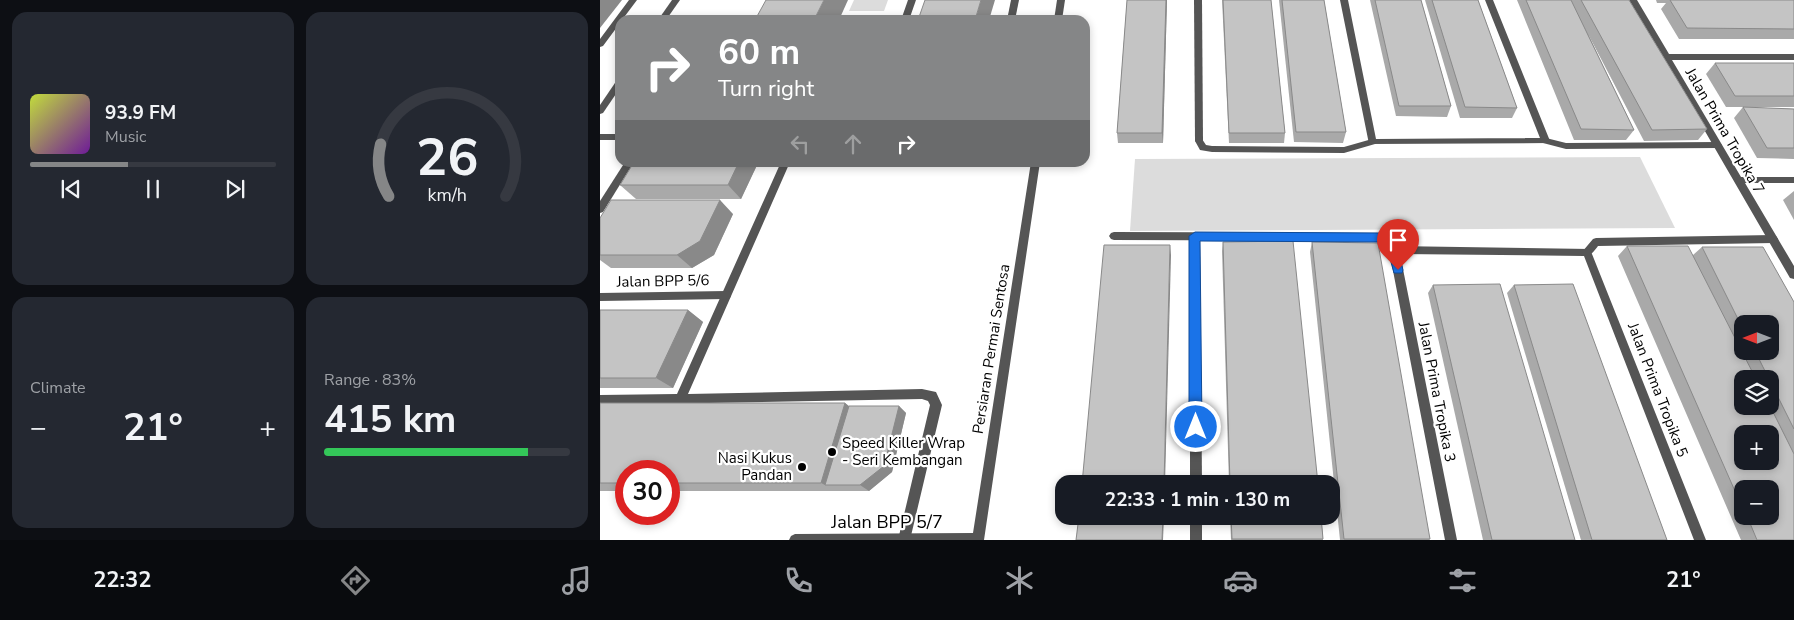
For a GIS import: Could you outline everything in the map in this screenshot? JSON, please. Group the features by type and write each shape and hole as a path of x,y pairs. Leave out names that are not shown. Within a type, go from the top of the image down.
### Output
{"street":[{"path":"622,15 633,0"},
{"path":"666,15 676,0"},
{"path":"907,15 912,0"},
{"path":"1012,15 1015,0"},
{"path":"1059,15 1061,0"},
{"path":"1198,0 1199,141 1203,148 1344,150 1372,142 1546,141 1566,146 1718,145"},
{"path":"1344,0 1372,142"},
{"path":"1489,0 1546,141"},
{"name":"Jalan Prima Tropika 7","path":"1633,0 1794,275"},
{"path":"600,44 615,24"},
{"path":"1666,57 1794,57"},
{"path":"601,107 615,89"},
{"path":"600,137 615,137"},
{"path":"600,209 627,167"},
{"path":"680,399 784,167"},
{"name":"Persiaran Permai Sentosa","path":"978,539 1035,167"},
{"path":"1738,180 1794,180"},
{"path":"1114,236 1383,237 1391,242 1394,250 1587,252 1596,242 1773,239"},
{"path":"1195,236 1196,475"},
{"name":"Jalan Prima Tropika 3","path":"1394,250 1451,540"},
{"name":"Jalan Prima Tropika 5","path":"1587,252 1700,540"},
{"name":"Jalan BPP 5/6","path":"600,297 726,295"},
{"path":"600,400 922,394 932,396 936,404 904,540"},
{"path":"1196,525 1196,540"},
{"name":"Jalan BPP 5/7","path":"795,540 978,539"}],"shaded area":[{"path":"854,0 888,0 884,11 849,11"},
{"path":"1640,157 1675,228 1130,231 1135,159"}],"building":[{"path":"766,0 824,0 816,15 758,15"},
{"path":"925,0 981,0 976,15 920,15"},
{"path":"1127,0 1166,0 1162,133 1117,133"},
{"path":"1223,0 1271,0 1285,133 1229,133"},
{"path":"1282,0 1324,0 1346,132 1296,132"},
{"path":"1375,0 1421,0 1451,106 1399,106"},
{"path":"1432,0 1478,0 1517,108 1465,107"},
{"path":"1526,0 1571,0 1634,130 1581,129"},
{"path":"1581,0 1629,0 1707,129 1652,130"},
{"path":"1670,0 1794,0 1794,29 1687,28"},
{"path":"1715,63 1794,63 1794,96 1735,96"},
{"path":"1743,107 1794,109 1794,148 1767,148"},
{"path":"631,167 737,167 728,185 620,185"},
{"path":"611,200 720,200 700,241 677,255 600,255 600,218"},
{"path":"1293,241 1317,475 1230,475 1223,242"},
{"path":"1312,242 1378,243 1430,539 1344,539 1340,502 1340,475 1337,475"},
{"path":"1104,245 1170,245 1164,475 1083,475"},
{"path":"1627,246 1688,246 1734,336 1734,360 1746,360 1751,370 1734,370 1734,415 1774,415 1794,454 1794,540 1757,540 1751,525 1779,525 1779,480 1734,480 1734,489"},
{"path":"1702,247 1763,247 1794,302 1794,429 1779,399 1779,370 1764,370 1760,360 1779,360 1779,315 1736,315"},
{"path":"1500,284 1575,540 1492,540 1433,285"},
{"path":"1573,284 1667,540 1592,540 1514,285"},
{"path":"600,310 688,310 656,378 600,378"},
{"path":"600,403 845,403 821,483 680,483 680,460 615,460 615,483 600,483"},
{"path":"849,406 899,406 884,466 860,485 825,485"},
{"path":"1078,525 1163,525 1162,540 1076,540"},
{"path":"1231,525 1322,525 1323,539 1232,539"}],"place":[{"name":"Speed Killer Wrap - Seri Kembangan","path":"832,452"},
{"name":"Nasi Kukus Pandan","path":"802,467"}],"route":[{"path":"1196,427 1195,236 1383,237 1391,242 1398,270"}]}
